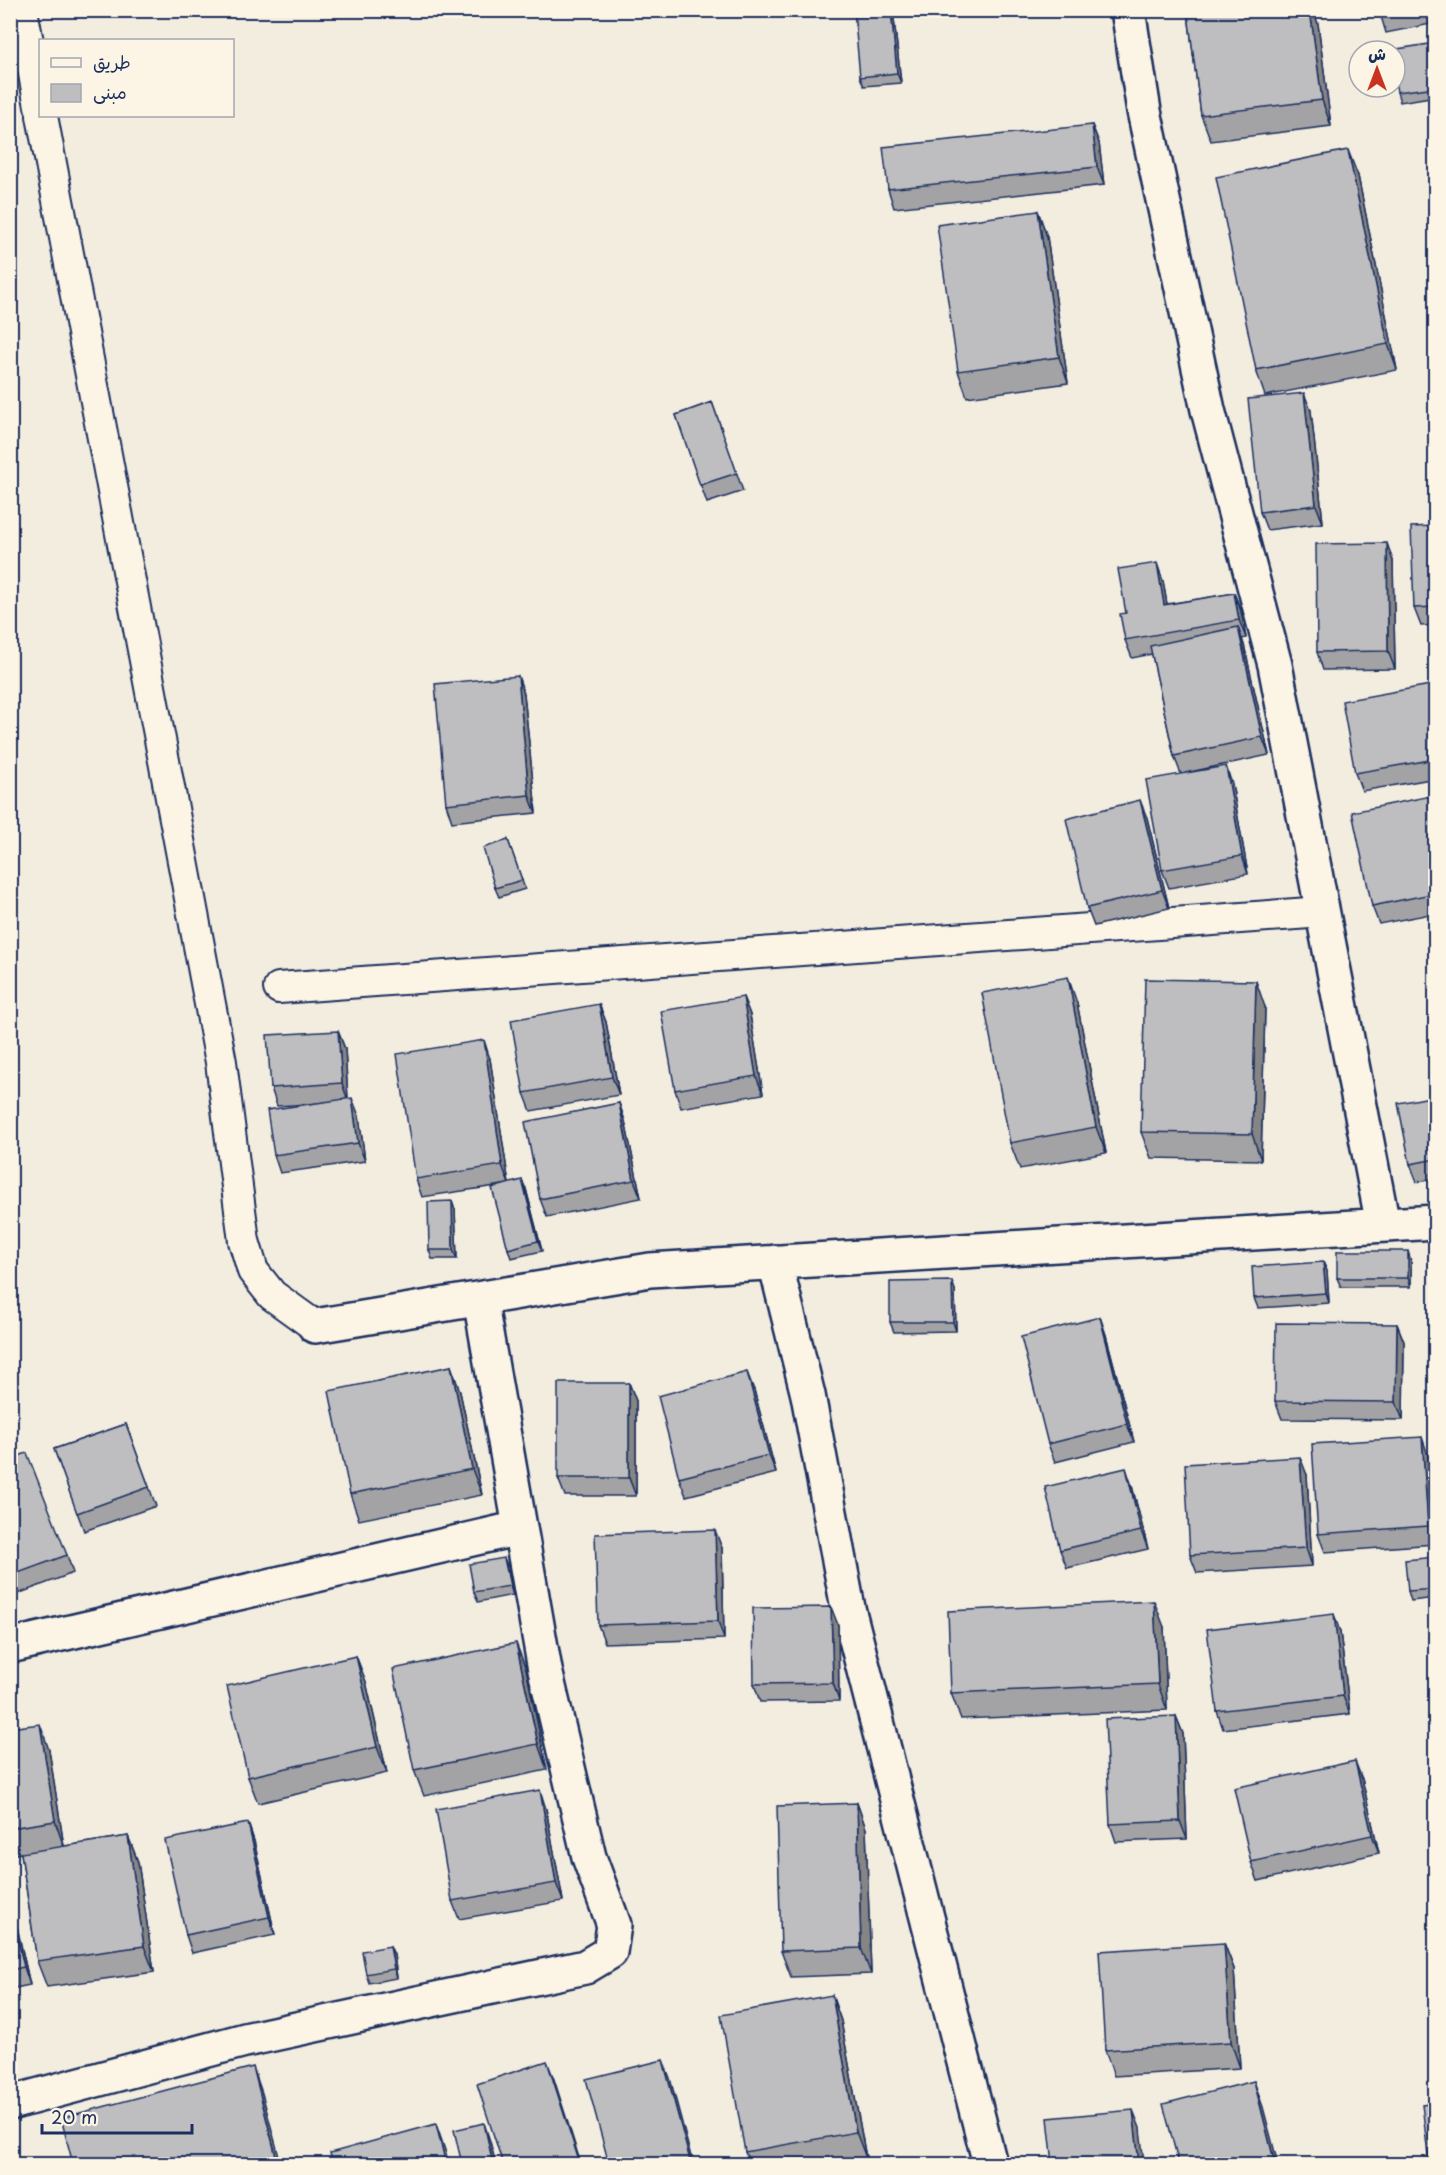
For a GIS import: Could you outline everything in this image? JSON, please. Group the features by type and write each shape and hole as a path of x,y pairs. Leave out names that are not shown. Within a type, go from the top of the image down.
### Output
{"street":[{"path":"1128,10 1144,111 1208,410 1275,665 1383,1225"},
{"path":"315,1326 650,1270 1436,1222"},
{"path":"775,1262 808,1395 848,1608 990,2164"},
{"path":"10,2103 245,2040 585,1967 610,1952 614,1925 590,1857 545,1670 480,1299"},
{"path":"10,1646 519,1528"}],"lane":[{"path":"22,10 39,101"},
{"path":"42,117 222,1062 244,1242 253,1271 272,1295 315,1326"},
{"path":"279,988 1323,912"}],"building":[{"path":"854,10 891,10 897,73 860,77"},
{"path":"1211,10 1310,10 1322,100 1201,115 1188,14"},
{"path":"1379,10 1401,10 1380,15"},
{"path":"1436,43 1436,87 1407,91 1407,48"},
{"path":"1092,125 1097,167 888,189 883,147"},
{"path":"1348,150 1388,344 1256,370 1216,177"},
{"path":"1038,211 1059,357 958,371 937,225"},
{"path":"1304,393 1316,505 1260,512 1248,399"},
{"path":"712,402 737,473 700,485 676,415"},
{"path":"1436,526 1436,607 1414,608 1411,527"},
{"path":"1387,543 1388,651 1317,652 1316,544"},
{"path":"1157,563 1164,605 1234,593 1239,620 1125,640 1120,614 1126,613 1118,569"},
{"path":"1238,627 1262,737 1174,756 1150,646"},
{"path":"518,676 529,795 446,804 435,684"},
{"path":"1436,684 1436,759 1355,773 1342,701"},
{"path":"1226,766 1242,856 1162,870 1146,780"},
{"path":"1436,795 1436,893 1372,906 1352,812"},
{"path":"1140,800 1162,890 1087,908 1066,819"},
{"path":"508,840 522,880 495,888 483,848"},
{"path":"1068,977 1096,1127 1010,1143 982,993"},
{"path":"1145,979 1256,981 1252,1134 1141,1132"},
{"path":"743,997 756,1076 675,1090 661,1011"},
{"path":"599,1004 612,1077 524,1093 511,1020"},
{"path":"338,1031 342,1083 271,1088 267,1035"},
{"path":"484,1040 502,1165 416,1179 397,1054"},
{"path":"1436,1096 1436,1159 1410,1164 1398,1103"},
{"path":"352,1098 358,1143 274,1155 267,1110"},
{"path":"619,1103 634,1180 540,1199 525,1122"},
{"path":"522,1180 538,1241 508,1249 492,1188"},
{"path":"452,1201 453,1250 429,1250 428,1202"},
{"path":"1337,1251 1408,1251 1408,1278 1337,1278"},
{"path":"1323,1262 1326,1293 1254,1298 1252,1267"},
{"path":"952,1281 953,1322 890,1322 890,1282"},
{"path":"1100,1317 1127,1424 1048,1444 1021,1337"},
{"path":"1276,1323 1397,1324 1396,1402 1275,1401"},
{"path":"451,1366 472,1469 350,1494 329,1391"},
{"path":"747,1372 769,1455 679,1478 658,1396"},
{"path":"558,1383 629,1383 629,1478 558,1478"},
{"path":"126,1424 149,1487 77,1513 54,1449"},
{"path":"1422,1437 1428,1526 1318,1534 1312,1444"},
{"path":"27,1453 67,1555 10,1576 10,1459"},
{"path":"1300,1457 1306,1548 1190,1555 1185,1464"},
{"path":"1126,1468 1141,1531 1060,1550 1045,1487"},
{"path":"715,1530 718,1621 598,1625 595,1534"},
{"path":"1436,1557 1436,1589 1408,1591 1405,1560"},
{"path":"504,1558 510,1586 474,1592 469,1564"},
{"path":"1154,1601 1158,1684 951,1693 948,1611"},
{"path":"831,1607 833,1683 754,1684 753,1608"},
{"path":"1334,1614 1343,1696 1217,1711 1207,1629"},
{"path":"516,1643 538,1744 414,1770 393,1669"},
{"path":"356,1656 377,1747 248,1777 227,1686"},
{"path":"1176,1716 1180,1821 1110,1824 1105,1719"},
{"path":"40,1724 55,1821 10,1828 10,1728"},
{"path":"1355,1761 1372,1835 1251,1862 1234,1788"},
{"path":"540,1790 556,1883 452,1901 436,1809"},
{"path":"857,1803 861,1948 781,1951 777,1806"},
{"path":"248,1823 269,1917 186,1935 165,1840"},
{"path":"128,1836 144,1946 37,1961 21,1853"},
{"path":"10,1907 24,1967 10,1970"},
{"path":"1224,1943 1231,2042 1105,2050 1099,1951"},
{"path":"390,1946 394,1969 366,1974 362,1951"},
{"path":"832,1995 856,2132 745,2152 721,2015"},
{"path":"663,2060 691,2164 609,2164 586,2079"},
{"path":"547,2061 580,2164 503,2164 477,2084"},
{"path":"253,2067 278,2164 73,2164 61,2118"},
{"path":"1254,2081 1275,2164 1179,2164 1163,2104"},
{"path":"1436,2102 1436,2164 1429,2164 1422,2104"},
{"path":"1133,2110 1139,2164 1053,2164 1048,2118"},
{"path":"484,2123 493,2164 462,2164 454,2130"},
{"path":"436,2124 446,2164 333,2164 330,2153"}]}
